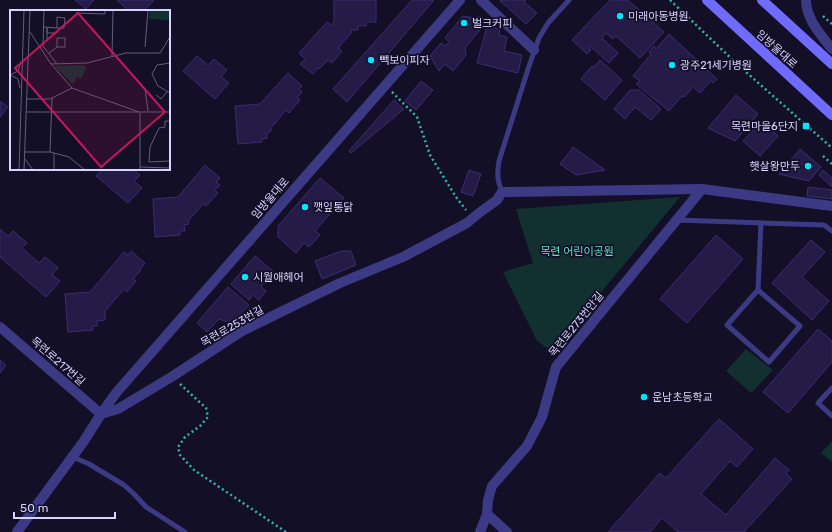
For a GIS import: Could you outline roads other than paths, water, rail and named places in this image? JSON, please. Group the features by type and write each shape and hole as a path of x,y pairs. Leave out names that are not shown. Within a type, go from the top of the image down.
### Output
{"main road":[{"name":"임방울대로","path":"707,0 832,115"},
{"path":"762,0 832,64"}],"street":[{"name":"임방울대로","path":"101,414 116,393 153,349 460,0"},
{"path":"481,0 534,50"},
{"path":"806,0 806,6 811,21 832,49"},
{"path":"502,192 702,189 832,206"},
{"name":"목련로273번안길","path":"480,532 487,514 488,500 492,486 527,446 542,417 556,367 702,189"},
{"name":"목련로253번길","path":"101,414 118,409 242,332 340,283 403,257 467,223 497,200 502,192"},
{"name":"목련로217번길","path":"0,327 101,414"},
{"path":"17,532 73,457 101,414"},
{"path":"487,514 507,532"}],"lane":[{"path":"502,192 497,175 499,161 534,50 548,23 569,0"},
{"path":"676,220 824,225 832,231"},
{"path":"758,290 800,326 769,362 727,325 758,290 761,223"},
{"path":"832,388 818,403 832,416"},
{"path":"73,457 88,464 124,486 146,507 185,532"}],"place":[{"name":"미래아동병원","path":"620,16"},
{"name":"벌크커피","path":"464,23"},
{"name":"빽보이피자","path":"371,60"},
{"name":"광주21세기병원","path":"672,65"},
{"name":"목련마을6단지","path":"806,126"},
{"name":"햇살왕만두","path":"808,166"},
{"name":"깻잎통닭","path":"305,207"},
{"name":"시월애헤어","path":"245,277"},
{"name":"운남초등학교","path":"644,397"}],"park label":[{"name":"목련 어린이공원","path":"577,251"}]}
